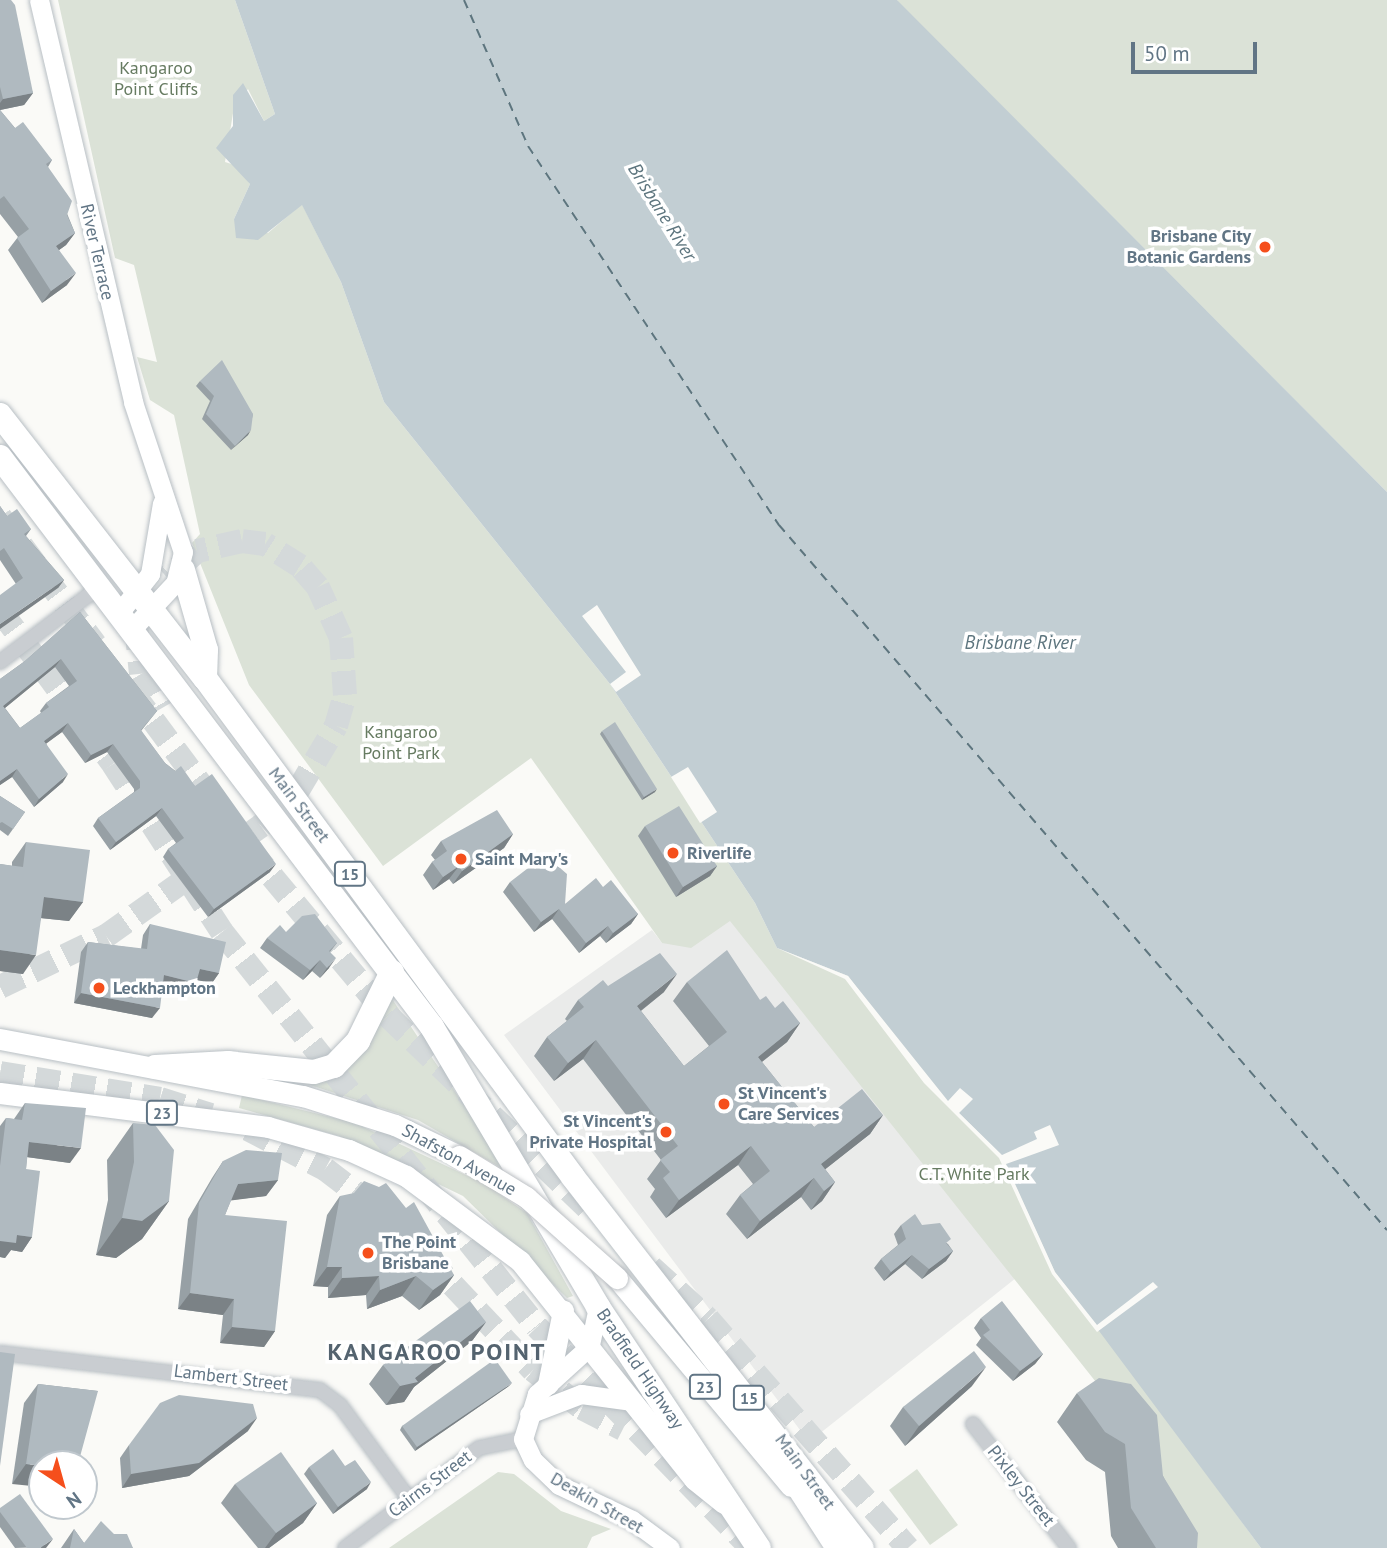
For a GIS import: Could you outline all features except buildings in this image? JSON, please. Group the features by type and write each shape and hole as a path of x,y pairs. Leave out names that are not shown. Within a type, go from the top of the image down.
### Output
{"highway":[{"name":"Main Street","path":"0,415 205,678 667,1300 687,1318 862,1548"},
{"name":"Main Street","path":"0,457 392,972 530,1185"},
{"path":"183,570 206,650 205,678"},
{"path":"155,1067 228,1062 314,1072 334,1066 358,1041 392,972"},
{"name":"Bradfield Highway","path":"530,1185 598,1307 706,1465 724,1503 759,1548"},
{"name":"Main Street","path":"667,1300 678,1324 772,1446 797,1492 838,1548"}],"main road":[{"name":"River Terrace","path":"39,0 162,503 176,526 183,570 145,600 125,621"},
{"name":"River Terrace","path":"145,600 162,503"},
{"name":"Shafston Avenue","path":"0,1039 155,1067 346,1108 459,1156 526,1197 617,1278 797,1492"},
{"name":"23","path":"0,1093 268,1127 349,1150 406,1176 467,1216 520,1261 564,1311 694,1479 724,1503"},
{"path":"523,1439 529,1414 548,1384 590,1346 598,1307"},
{"path":"548,1384 564,1311"},
{"path":"529,1414 581,1394 631,1401"},
{"name":"Deakin Street","path":"523,1439 533,1460 558,1485 632,1520 670,1548"}],"street":[{"path":"0,662 99,587"},
{"name":"Lambert Street","path":"0,1353 320,1390 340,1405 409,1499"},
{"name":"Pixley Street","path":"973,1424 1069,1548"},
{"name":"Cairns Street","path":"345,1548 479,1448 523,1439"}],"shaded area":[{"path":"730,920 1016,1278 809,1442 504,1035 652,930 662,943"}],"green space":[{"path":"58,0 235,0 275,114 264,121 248,89 234,107 225,162 238,166 250,184 234,219 268,233 302,204 341,282 384,402 610,684 755,903 777,948 848,976 927,1081 1002,1156 1097,1325 1261,1548 1196,1548 1107,1396 730,921 691,948 662,943 531,758 383,866 249,685 192,543 200,534 174,415 150,400 137,357 157,362 134,265 115,258"},
{"name":"Brisbane City Botanic Gardens","path":"897,0 1387,0 1387,492 898,2"},
{"path":"390,996 508,1172 418,1120 304,1083"},
{"path":"242,1095 355,1123 485,1184 527,1213 573,1296 567,1298 463,1196 339,1136 239,1108"},
{"path":"917,1469 958,1525 930,1545 889,1490"},
{"path":"498,1472 514,1474 561,1511 611,1529 592,1537 587,1548 389,1548"}],"water":[{"name":"Brisbane River","path":"235,0 897,0 1387,492 1387,1548 1261,1548 1055,1272 1002,1156 927,1081 848,976 777,948 755,903 610,684 384,402 341,282 302,205 258,240 236,238 234,219 250,184 216,148 233,126 233,95 243,83 264,121 275,114"}],"pier":[{"path":"597,605 641,675 616,692 610,684 626,672 582,616"},
{"path":"688,767 717,812 700,823 671,777"},
{"path":"777,948 848,976 948,1101 960,1088 973,1099 959,1113 1002,1155 1037,1139 1034,1132 1050,1125 1059,1145 1006,1164 1055,1272 1097,1325 1153,1282 1158,1287 1097,1332 1052,1274 999,1158 924,1083 845,979"}],"ferry route":[{"path":"464,0 528,146 779,525 1387,1230"}],"tunnel":[{"path":"0,517 95,644"},
{"path":"0,987 106,936 261,826 297,792 336,726 345,695 341,638 318,587 300,566 265,544 242,541 197,551 167,578"},
{"path":"0,610 113,764 222,932 537,1327 751,1548"},
{"path":"136,625 141,674 161,709"},
{"path":"132,692 219,809"},
{"path":"249,849 388,1016 594,1214"},
{"path":"0,1073 160,1099 211,1115"},
{"path":"248,1129 325,1169 380,1211"},
{"path":"428,1259 533,1370 582,1408 623,1429"},
{"path":"651,1267 708,1319 908,1548"}],"place":[{"name":"Brisbane City Botanic Gardens","path":"1265,247"},
{"name":"Riverlife","path":"673,853"},
{"name":"Saint Mary's","path":"461,859"},
{"name":"Leckhampton","path":"99,988"},
{"name":"St Vincent's Care Services","path":"724,1104"},
{"name":"St Vincent's Private Hospital","path":"666,1132"},
{"name":"The Point Brisbane","path":"368,1253"}],"district":[{"name":"KANGAROO POINT","path":"437,1352"}],"park label":[{"name":"Kangaroo Point Cliffs","path":"156,79"},
{"name":"Kangaroo Point Park","path":"401,743"},
{"name":"C.T. White Park","path":"974,1174"}]}
